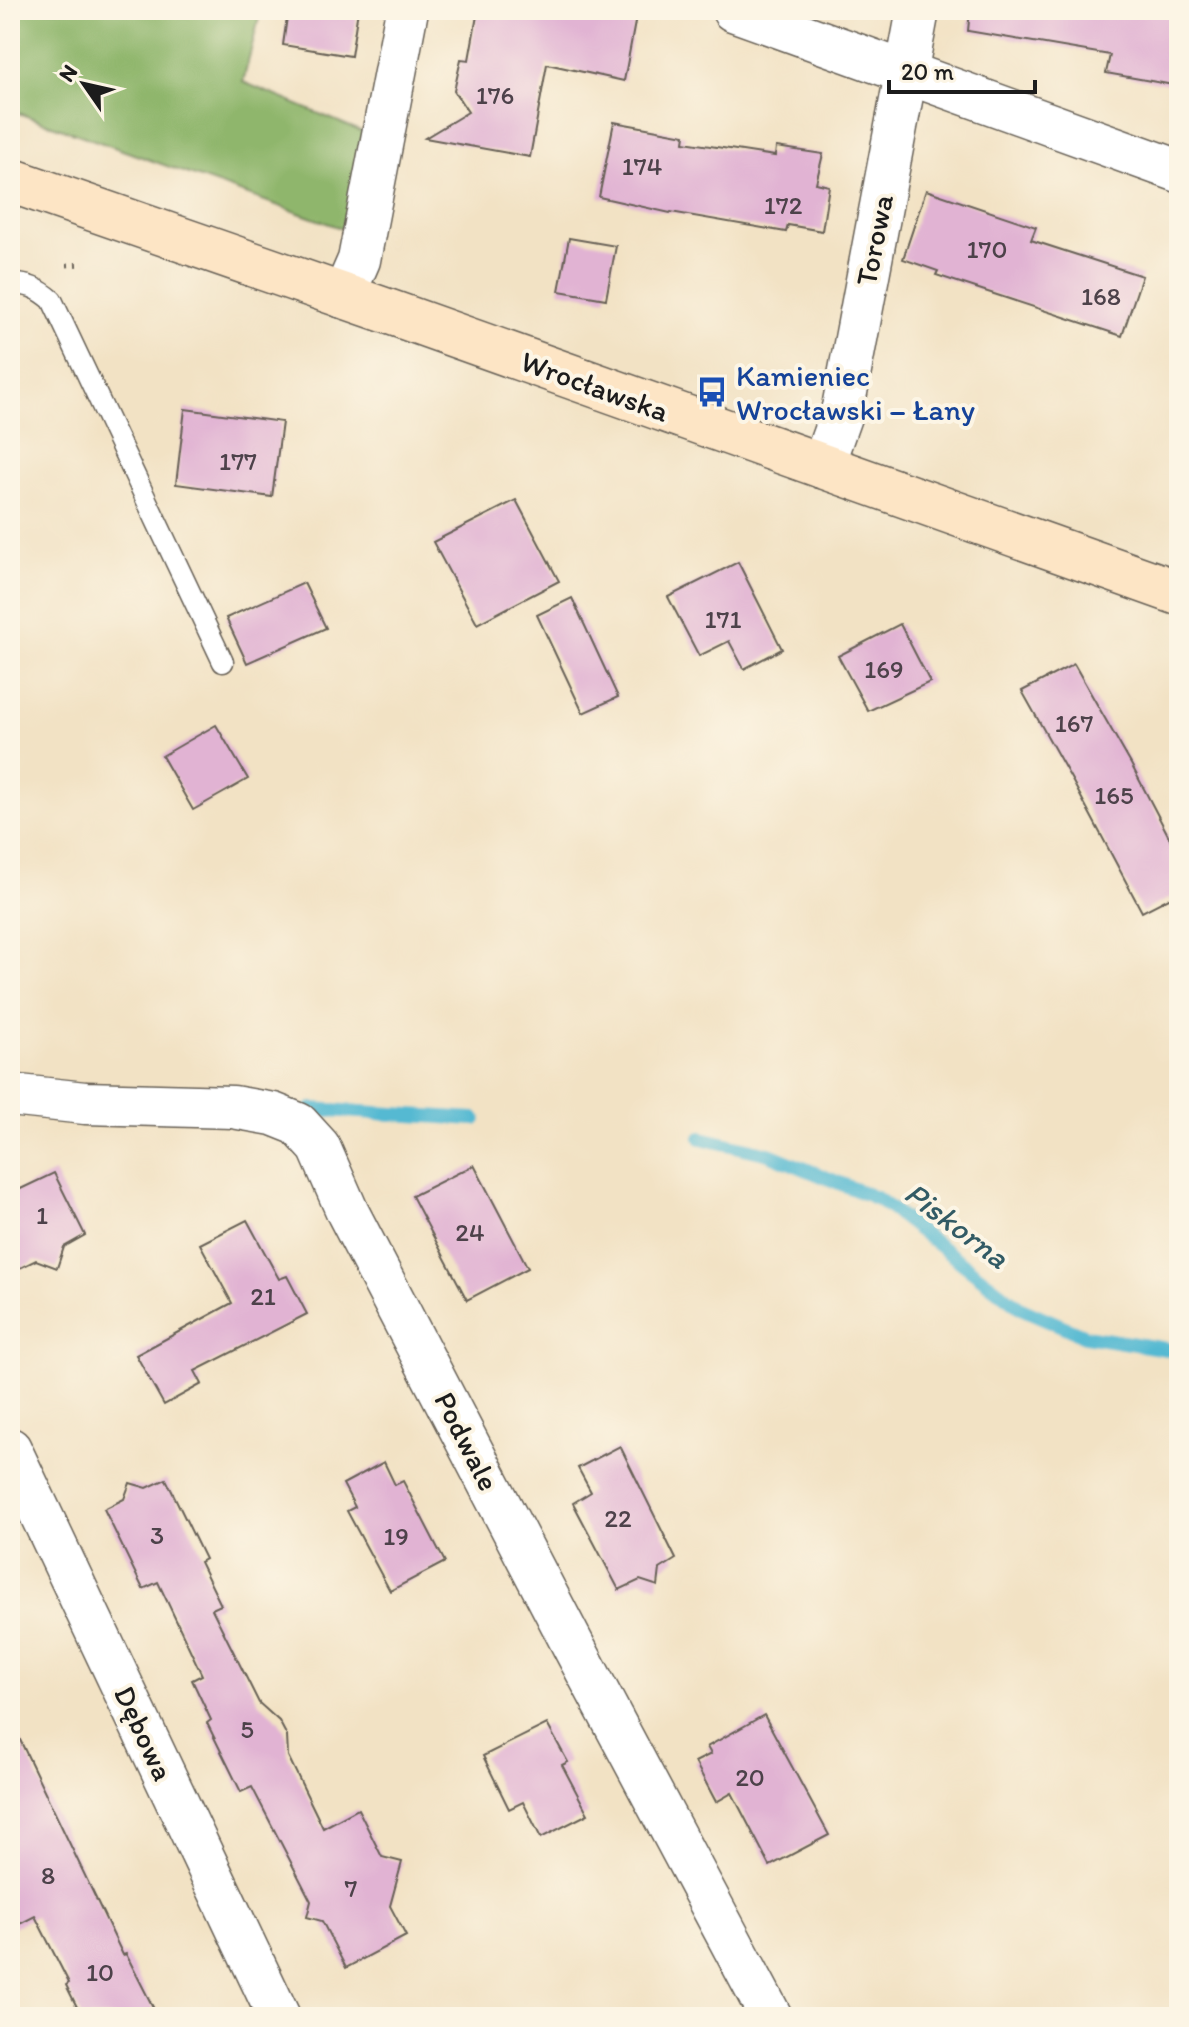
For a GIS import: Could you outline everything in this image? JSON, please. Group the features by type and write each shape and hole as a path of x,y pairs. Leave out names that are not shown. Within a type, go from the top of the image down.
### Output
{"main road":[{"name":"Wrocławska","path":"10,180 1179,593"}],"street":[{"path":"343,297 359,260 407,10"},
{"path":"733,10 1179,171"},
{"name":"Torowa","path":"822,467 843,408 918,10"},
{"name":"Podwale","path":"10,1095 85,1103 233,1107 273,1114 298,1124 319,1147 348,1213 583,1666 771,2017"},
{"name":"Dębowa","path":"10,1449 279,2017"}],"lane":[{"path":"10,283 30,285 52,300 223,662"}],"green space":[{"path":"10,10 261,10 243,82 363,132 346,230 10,110"}],"building":[{"path":"288,10 358,10 351,56 283,45"},
{"path":"478,10 601,10 636,17 624,81 547,64 530,157 425,138 468,112 454,91 461,59 469,60"},
{"path":"970,10 1179,10 1179,86 1106,73 1110,55 968,31"},
{"path":"614,122 685,135 684,142 775,156 776,147 823,154 816,183 829,186 822,231 788,225 786,232 670,213 599,197"},
{"path":"926,190 1036,227 1031,240 1142,276 1122,336 936,275 938,271 903,259"},
{"path":"569,238 616,246 606,299 559,291"},
{"path":"185,409 282,422 272,497 176,484"},
{"path":"516,500 559,581 477,624 433,542"},
{"path":"738,562 782,649 744,669 729,641 699,656 668,597"},
{"path":"304,583 326,628 247,663 226,618"},
{"path":"572,598 618,697 583,713 537,615"},
{"path":"900,624 930,682 868,711 838,656"},
{"path":"1074,664 1179,856 1179,893 1142,912 1022,691"},
{"path":"216,725 248,779 193,810 162,756"},
{"path":"474,1165 528,1268 467,1300 412,1196"},
{"path":"54,1173 85,1235 64,1247 57,1268 36,1260 10,1273 10,1194"},
{"path":"247,1220 279,1279 287,1276 307,1314 195,1371 202,1384 164,1405 136,1355 232,1303 200,1244"},
{"path":"620,1446 676,1559 660,1569 658,1586 640,1580 619,1590 573,1503 591,1492 578,1468"},
{"path":"384,1462 395,1485 403,1481 445,1562 390,1591 347,1511 355,1507 343,1484"},
{"path":"166,1479 205,1559 200,1562 221,1605 212,1609 259,1703 279,1721 287,1736 288,1756 323,1828 358,1809 382,1857 402,1862 390,1906 406,1936 346,1968 322,1921 307,1917 311,1901 252,1787 241,1792 207,1723 211,1720 192,1680 202,1675 158,1582 143,1589 104,1509 124,1499 130,1483 147,1488"},
{"path":"764,1715 829,1835 770,1866 732,1793 716,1802 695,1762 711,1754 707,1747"},
{"path":"10,1719 123,1955 126,1954 158,2017 82,2017 66,1985 69,1983 35,1916 10,1929"},
{"path":"547,1724 568,1762 562,1765 588,1814 541,1838 523,1802 509,1809 483,1756"}],"waterway":[{"name":"Piskorna","path":"312,1109 475,1119"},
{"name":"Piskorna","path":"701,1138 769,1154 878,1199 1021,1308 1085,1336 1179,1351"}],"place":[{"name":"Kamieniec Wrocławski – Łany","path":"712,392"}]}
